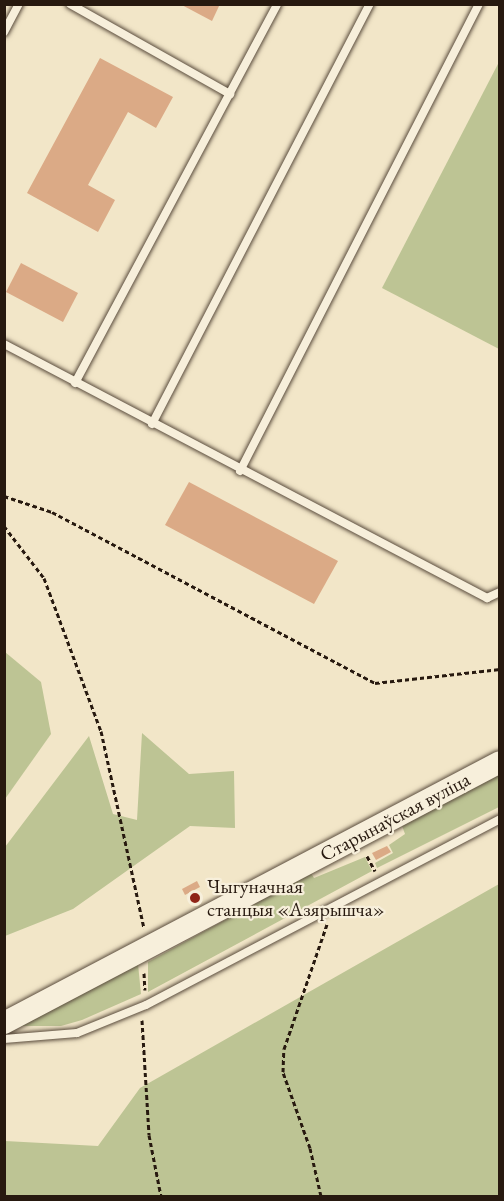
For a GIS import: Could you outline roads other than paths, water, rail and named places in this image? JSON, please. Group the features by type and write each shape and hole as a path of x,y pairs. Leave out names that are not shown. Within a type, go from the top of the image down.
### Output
{"main road":[{"name":"Старынаўская вуліца","path":"4,1023 500,762"}],"lane":[{"path":"4,32 19,4"},
{"path":"70,4 230,94"},
{"path":"75,383 277,4"},
{"path":"152,424 370,4"},
{"path":"240,471 479,4"},
{"path":"4,344 240,471 487,598 500,592"},
{"path":"4,1039 77,1033 146,1005 380,880 500,819"}],"place":[{"name":"Чыгуначная станцыя «Азярышча»","path":"195,898"}]}
